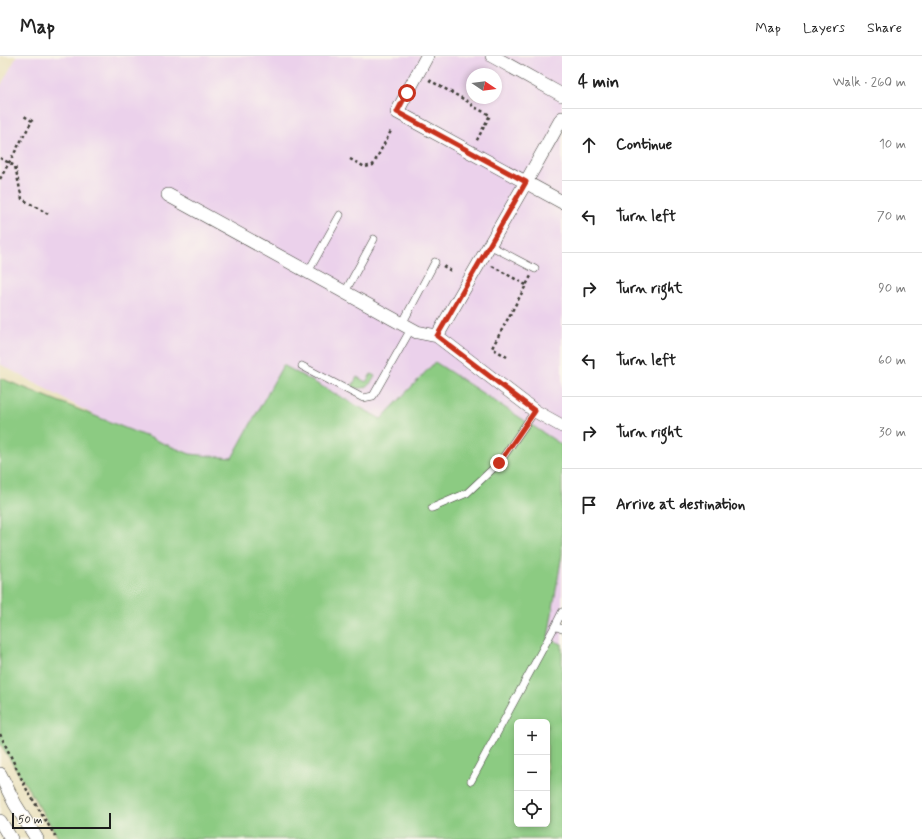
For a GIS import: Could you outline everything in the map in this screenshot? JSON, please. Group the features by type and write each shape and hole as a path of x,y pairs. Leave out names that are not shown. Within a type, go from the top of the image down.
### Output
{"street":[{"path":"427,56 397,112 562,202"},
{"path":"492,56 562,95"},
{"path":"437,336 562,118"},
{"path":"168,195 417,332 437,336 535,411 562,426"},
{"path":"0,774 15,804 37,839"},
{"path":"0,820 11,839"}],"lane":[{"path":"308,272 340,215"},
{"path":"345,292 374,239"},
{"path":"489,245 535,269"},
{"path":"302,366 363,398 373,396 407,326 435,262"},
{"path":"432,508 467,493 499,463 535,411"},
{"path":"471,781 559,628 562,612"}],"path":[{"path":"418,74 467,101 474,107 490,116 470,152"},
{"path":"0,179 32,121 24,116"},
{"path":"350,159 365,167 372,165 392,129"},
{"path":"0,158 15,166 22,199 48,214"},
{"path":"491,266 526,285"},
{"path":"507,357 492,348 535,269"},
{"path":"0,734 27,790 57,839"}],"shaded area":[{"path":"17,56 562,56 562,669 0,364 0,87"}],"green space":[{"path":"435,362 562,445 562,554 548,638 562,644 562,839 59,839 0,743 0,378 190,454 232,458 283,365 381,419"},
{"path":"371,374 375,376 371,383 366,387 356,388 352,386 357,377 366,382"}],"route":[{"path":"407,93 397,112 526,182 437,336 535,411 499,463"}]}
